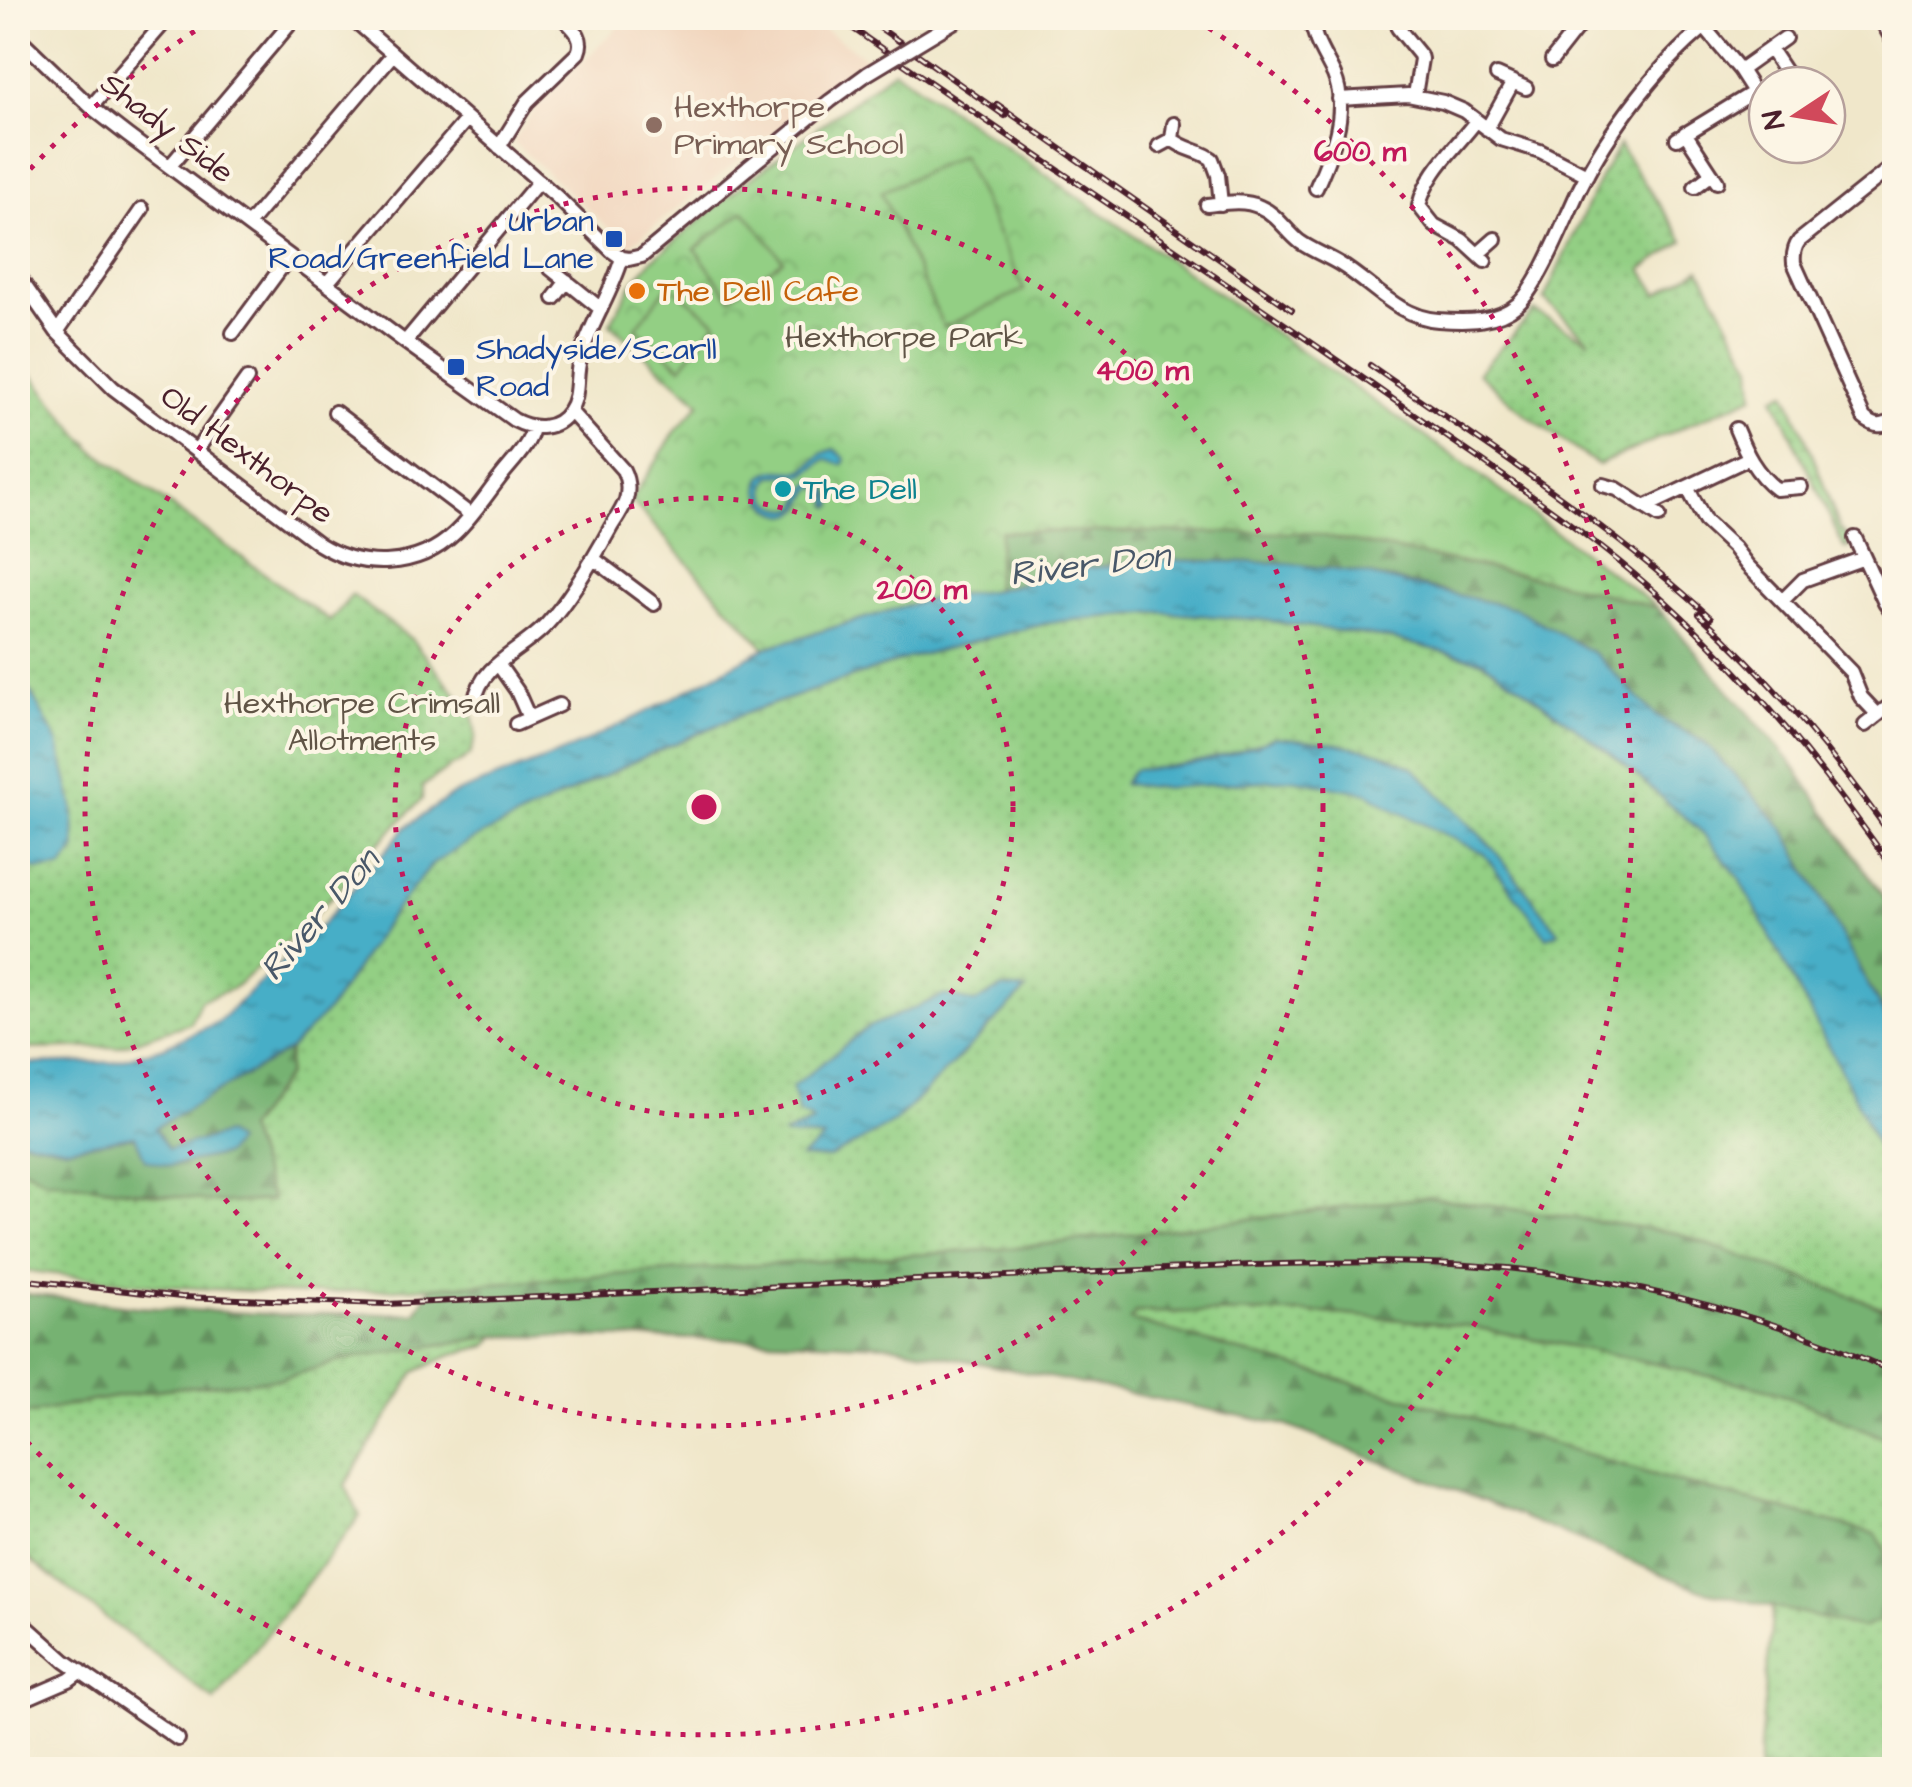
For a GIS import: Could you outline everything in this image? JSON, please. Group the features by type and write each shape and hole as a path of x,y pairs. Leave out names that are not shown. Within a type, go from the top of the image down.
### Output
{"street":[{"path":"92,106 168,18"},
{"path":"170,166 295,18"},
{"path":"352,18 539,180 612,251 628,260 642,256 830,100 960,18"},
{"path":"499,148 527,102 578,53 578,33 563,18"},
{"path":"1311,18 1315,41 1336,80 1339,99 1336,136 1318,165 1316,188"},
{"path":"1398,18 1398,28 1420,55 1415,95"},
{"path":"1552,60 1585,18"},
{"path":"1174,124 1166,143 1212,159 1218,175 1214,204 1242,202 1262,207 1312,250 1339,263 1414,316 1478,321 1510,310 1527,295 1587,175 1632,106 1659,73 1717,18"},
{"path":"1880,18 1894,42"},
{"path":"1704,27 1747,81"},
{"name":"Shady Side","path":"18,37 92,106 248,226 404,342 514,420 532,428"},
{"path":"1740,70 1785,38"},
{"path":"1770,49 1781,65"},
{"path":"1420,55 1437,50"},
{"path":"248,226 393,54"},
{"path":"1496,239 1481,258 1462,240 1434,224 1419,206 1436,166 1520,85 1497,75"},
{"path":"1339,99 1415,95 1443,102 1502,138 1540,151 1587,175"},
{"path":"1695,187 1714,178 1681,136 1747,96"},
{"path":"327,284 466,119"},
{"path":"1894,165 1799,241 1793,256 1864,418 1880,426 1894,420"},
{"path":"404,342 539,180"},
{"path":"1403,208 1419,206"},
{"path":"56,332 142,209"},
{"path":"233,333 289,257"},
{"path":"532,428 558,422 570,411 580,359 622,258"},
{"path":"550,268 601,309"},
{"name":"Old Hexthorpe","path":"18,276 56,332 113,388 334,553 374,563 428,552 454,534 471,515 527,443 532,428"},
{"path":"554,298 566,281"},
{"path":"196,451 247,379"},
{"path":"474,701 478,686 498,664 546,626 594,559 626,499 628,480 623,470 570,411"},
{"path":"335,412 471,515"},
{"path":"1736,429 1749,458 1765,480 1776,488 1802,487"},
{"path":"1645,507 1749,458"},
{"path":"1603,486 1618,489 1659,516"},
{"path":"1687,487 1705,522 1851,672 1861,697 1883,711 1866,725"},
{"path":"1856,538 1884,602 1894,615"},
{"path":"1782,602 1803,580 1864,558"},
{"path":"594,559 654,604"},
{"path":"498,664 517,691 529,718"},
{"path":"516,724 559,705"},
{"path":"18,1620 39,1640 178,1740"},
{"path":"18,1702 81,1671"}],"shaded area":[{"name":"Hexthorpe Primary School","path":"627,18 807,18 868,59 629,246 513,142 537,107"}],"green space":[{"name":"Hexthorpe Park","path":"894,70 1458,459 1658,608 1555,581 1309,533 1000,531 995,590 922,601 765,648 631,500 675,432 700,403 610,324 633,282 652,260 741,186"},
{"path":"1619,145 1684,241 1642,269 1658,294 1700,269 1752,366 1754,396 1598,465 1526,415 1478,373 1534,311 1590,341 1544,299"},
{"path":"961,155 1024,290 944,327 881,192"},
{"path":"744,211 783,260 730,298 695,249"},
{"path":"669,284 716,322 681,367 636,328"},
{"name":"Hexthorpe Crimsall Allotments","path":"18,357 89,447 330,621 352,595 411,639 472,713 476,737 470,755 422,787 422,799 279,950 232,989 201,1000 190,1023 118,1047 18,1049"},
{"path":"1786,392 1840,529 1848,537 1849,548 1844,548 1774,397"},
{"path":"999,531 1309,533 1555,581 1658,608 1791,762 1894,912 1894,1032 1784,829 1704,742 1656,716 1595,654 1448,592 1360,573 1282,563 1167,560 1080,569 995,590"},
{"path":"1157,612 1264,620 1388,638 1482,661 1619,760 1703,833 1740,879 1854,1095 1894,1184 1894,1312 1677,1233 1429,1197 1017,1248 300,1294 161,1286 18,1270 18,1165 44,1179 224,1203 272,1200 247,1129 287,1075 289,1050 329,1009 391,915 433,864 469,841 743,714 912,657 1052,622","holes":["1003,988 1025,991 896,1121 803,1158 825,1138 784,1134 813,1122 810,1118 974,1003"]},
{"path":"289,1050 287,1075 247,1129 272,1200 224,1203 44,1179 18,1165 18,1139 67,1148 135,1136 168,1149 155,1128"},
{"path":"1429,1197 1677,1233 1894,1312 1894,1442 1776,1391 1469,1326 1325,1313 1136,1312 1130,1320 1433,1406 1660,1477 1876,1534 1894,1573 1890,1616 1862,1628 1701,1590 1285,1425 890,1345 496,1336 346,1359 281,1379 163,1389 18,1416 18,1293 138,1307 282,1315 415,1313 432,1287 1017,1248"},
{"path":"1136,1312 1325,1313 1468,1326 1776,1391 1894,1442 1894,1567 1876,1534 1660,1477 1433,1406 1129,1320"},
{"path":"496,1336 487,1346 453,1354 415,1372 345,1485 360,1516 215,1701 30,1560 18,1542 18,1416 164,1389 281,1379 346,1359"},
{"path":"1894,1602 1894,1732 1883,1769 1758,1770 1773,1606 1862,1627 1890,1616"}],"water":[{"path":"834,449 844,457 842,465 826,459 805,475 771,476 766,490 776,505 797,508 808,486 816,481 829,490 832,507 827,495 816,486 800,509 788,515 779,513 764,500 760,491 763,476 776,470 804,470 823,453"},
{"path":"1167,560 1286,563 1360,573 1515,608 1595,654 1656,716 1704,742 1784,829 1894,1033 1894,1184 1854,1095 1740,879 1703,833 1619,760 1482,661 1388,638 1264,620 1157,612 1052,622 912,657 743,714 639,759 470,841 433,864 391,915 329,1009 289,1050 155,1128 168,1149 226,1134 236,1142 224,1155 170,1166 145,1160 135,1136 67,1148 18,1139 18,1064 113,1062 164,1047 218,1022 320,927 407,826 454,794 564,752 765,648 922,601 995,590 1080,569"},
{"path":"18,679 30,691 58,743 73,805 76,849 62,868 37,870 18,859"},
{"path":"1275,737 1379,752 1413,767 1492,847 1559,932 1547,937 1483,853 1396,811 1368,793 1292,779 1163,788 1123,784 1133,770 1206,760"},
{"path":"1003,988 1026,990 896,1121 830,1158 801,1158 824,1138 782,1135 813,1122 799,1114 792,1087 868,1027 945,995 974,1003"}],"railway":[{"path":"838,18 1538,500 1634,574 1758,696 1815,763 1894,870"},
{"path":"866,18 1005,116"},
{"path":"997,104 1292,310"},
{"path":"1370,365 1588,517 1711,618"},
{"path":"1699,614 1803,722 1894,840"},
{"path":"18,1279 181,1297 386,1304 1253,1265 1440,1263 1575,1277 1685,1299 1793,1332 1894,1372"}],"place":[{"name":"Hexthorpe Primary School","path":"654,125"},
{"name":"Urban Road/Greenfield Lane","path":"614,239"},
{"name":"The Dell Cafe","path":"637,291"},
{"name":"Shadyside/Scarll Road","path":"456,367"},
{"name":"The Dell","path":"783,489"}],"water label":[{"name":"River Don","path":"1090,565"},
{"name":"River Don","path":"320,915"}]}
